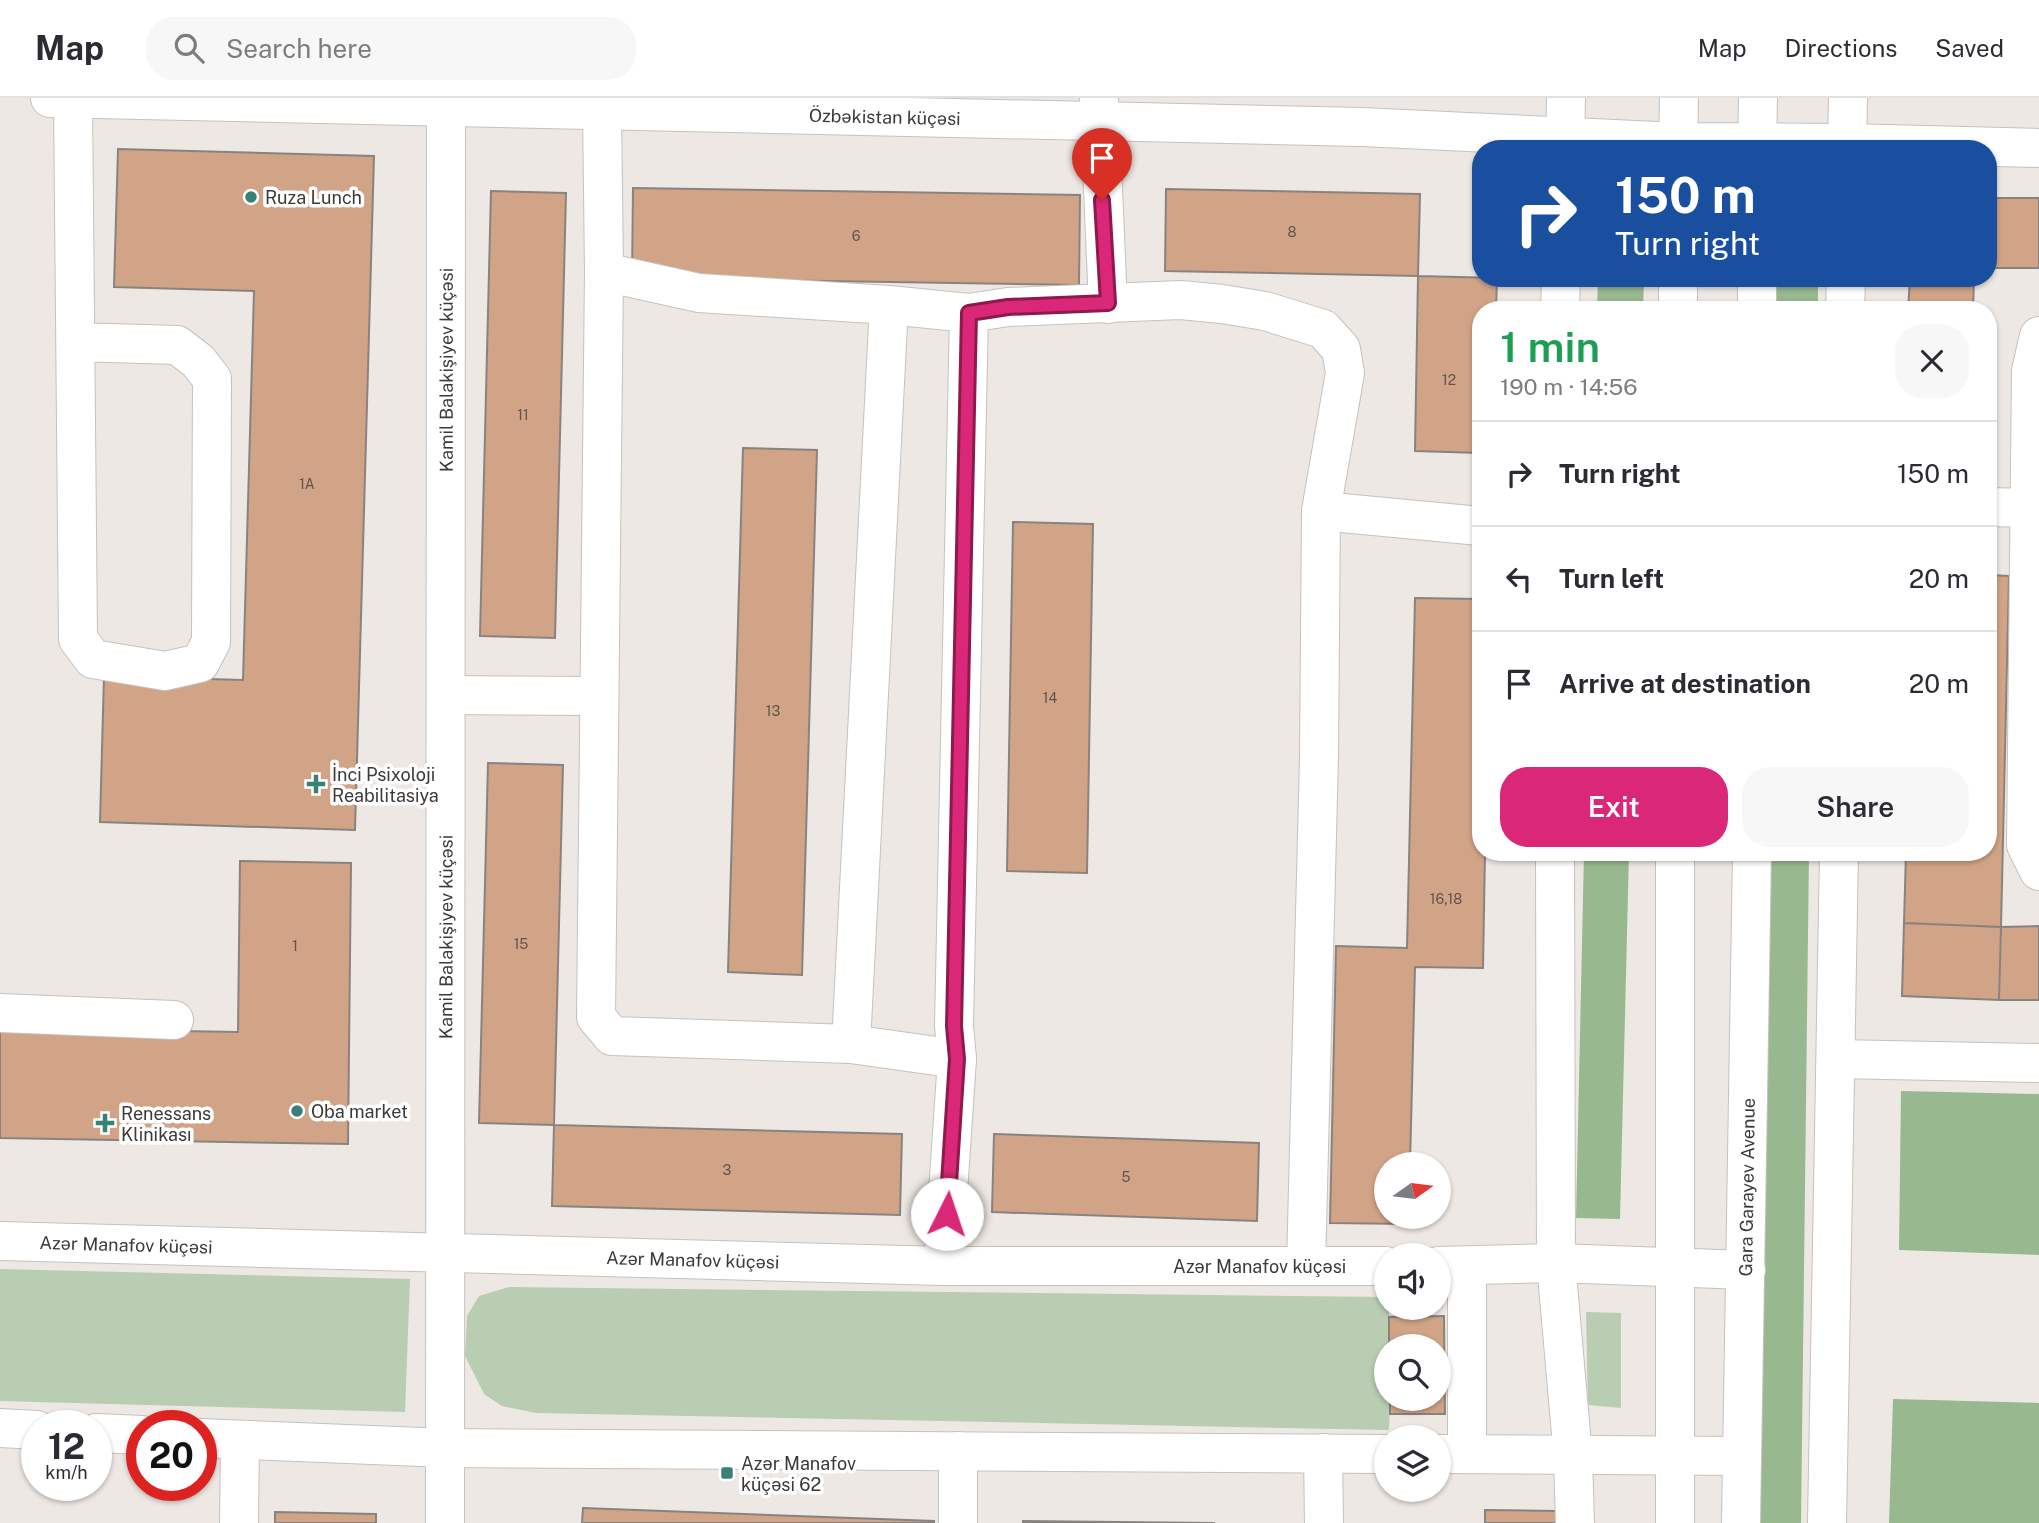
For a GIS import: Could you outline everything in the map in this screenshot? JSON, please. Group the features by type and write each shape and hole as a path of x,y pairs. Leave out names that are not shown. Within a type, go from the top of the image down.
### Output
{"street":[{"name":"Özbəkistan küçəsi","path":"50,98 446,102 602,110 1099,110 1538,140"},
{"path":"1565,140 1566,98"},
{"path":"1678,140 1679,98"},
{"path":"1757,140 1758,98"},
{"path":"1847,140 1848,98"},
{"path":"73,99 78,639 93,659 119,665 165,671 200,663 212,642 212,379 198,361 177,345 76,342"},
{"name":"Kamil Balakişiyev küçəsi","path":"445,1523 446,102"},
{"path":"602,110 604,272 596,1017 612,1036 851,1044 957,1059"},
{"path":"1099,110 1108,303"},
{"path":"1997,148 2039,148"},
{"path":"604,272 699,293 969,313 1008,307 1181,300 1222,304 1265,311 1323,329 1341,349 1345,373 1321,511 1319,757 1306,1266"},
{"path":"851,1044 889,305"},
{"path":"943,1266 957,1059 954,1026 957,792 969,313"},
{"path":"2039,336 2031,371 2026,845 2039,871"},
{"path":"1997,507 2031,508"},
{"path":"1321,511 1472,525"},
{"path":"446,695 598,696"},
{"path":"1555,861 1556,1263 1573,1456 1575,1523"},
{"path":"1675,861 1675,1523"},
{"name":"Gara Garayev Avenue","path":"1741,1523 1752,861"},
{"path":"1827,1523 1839,861"},
{"path":"0,1013 174,1020"},
{"path":"1837,1059 2039,1063"},
{"name":"Azər Manafov küçəsi","path":"0,1241 943,1266 1374,1266"},
{"path":"1742,1455 1453,1454 1453,1266 1556,1263 1746,1270"},
{"path":"0,1428 21,1429"},
{"path":"217,1439 446,1448 1374,1454"},
{"path":"239,1523 240,1440"},
{"path":"958,1451 958,1523"},
{"path":"1323,1453 1324,1523"}],"green space":[{"path":"1598,287 1644,287 1643,301 1597,301"},
{"path":"1768,287 1818,287 1818,301 1767,301"},
{"path":"1584,861 1629,861 1620,1219 1576,1218"},
{"path":"1759,861 1809,861 1801,1523 1750,1523"},
{"path":"1901,1091 2039,1094 2039,1255 1899,1250"},
{"path":"0,1269 410,1279 405,1412 0,1401"},
{"path":"509,1287 1374,1297 1374,1320 1389,1320 1389,1334 1374,1334 1374,1411 1390,1411 1389,1425 1374,1425 1374,1430 536,1413 502,1406 484,1394 465,1356 467,1316 479,1296"},
{"path":"1586,1312 1621,1313 1621,1408 1588,1405"},
{"path":"1893,1399 2039,1403 2039,1523 1889,1523"}],"building":[{"path":"118,149 374,156 355,830 100,822 104,676 243,680 254,291 114,287"},
{"path":"633,188 1080,195 1079,285 632,278"},
{"path":"1166,189 1420,194 1418,276 1165,271"},
{"path":"491,191 566,193 555,638 480,636"},
{"path":"1997,198 2039,198 2039,268 1997,268"},
{"path":"1418,276 1472,277 1472,287 1497,287 1496,301 1472,301 1472,453 1415,451"},
{"path":"1909,287 1974,287 1973,301 1909,301"},
{"path":"743,448 817,450 802,975 728,972"},
{"path":"1013,522 1093,524 1087,873 1007,871"},
{"path":"1997,575 2009,576 2001,927 1904,923 1906,861 1997,861"},
{"path":"1415,598 1472,599 1472,861 1485,861 1483,968 1415,967 1410,1152 1374,1152 1374,1224 1330,1223 1336,946 1407,948"},
{"path":"488,763 563,765 554,1125 479,1123"},
{"path":"240,861 351,863 348,1144 0,1138 0,1028 238,1032"},
{"path":"1904,923 2001,927 1999,1000 1902,996"},
{"path":"2039,926 2039,1000 1999,1000 2001,927"},
{"path":"554,1125 902,1134 900,1215 552,1206"},
{"path":"994,1134 1259,1143 1257,1221 992,1212"},
{"path":"1389,1320 1444,1320 1444,1334 1389,1334"},
{"path":"1390,1411 1445,1411 1445,1414 1390,1414"},
{"path":"583,1508 934,1521 934,1523 582,1523"},
{"path":"1485,1510 1556,1511 1556,1523 1485,1523"},
{"path":"275,1512 376,1514 376,1523 275,1523"},
{"path":"1023,1521 1215,1523 1023,1523"}],"place":[{"name":"Ruza Lunch","path":"251,197"},
{"name":"İnci Psixoloji Reabilitasiya","path":"316,784"},
{"name":"Oba market","path":"297,1111"},
{"name":"Renessans Klinikası","path":"105,1123"},
{"name":"Azər Manafov küçəsi 62","path":"727,1473"}],"route":[{"path":"947,1214 957,1059 954,1026 957,792 969,313 1008,307 1108,303 1102,200"}]}
